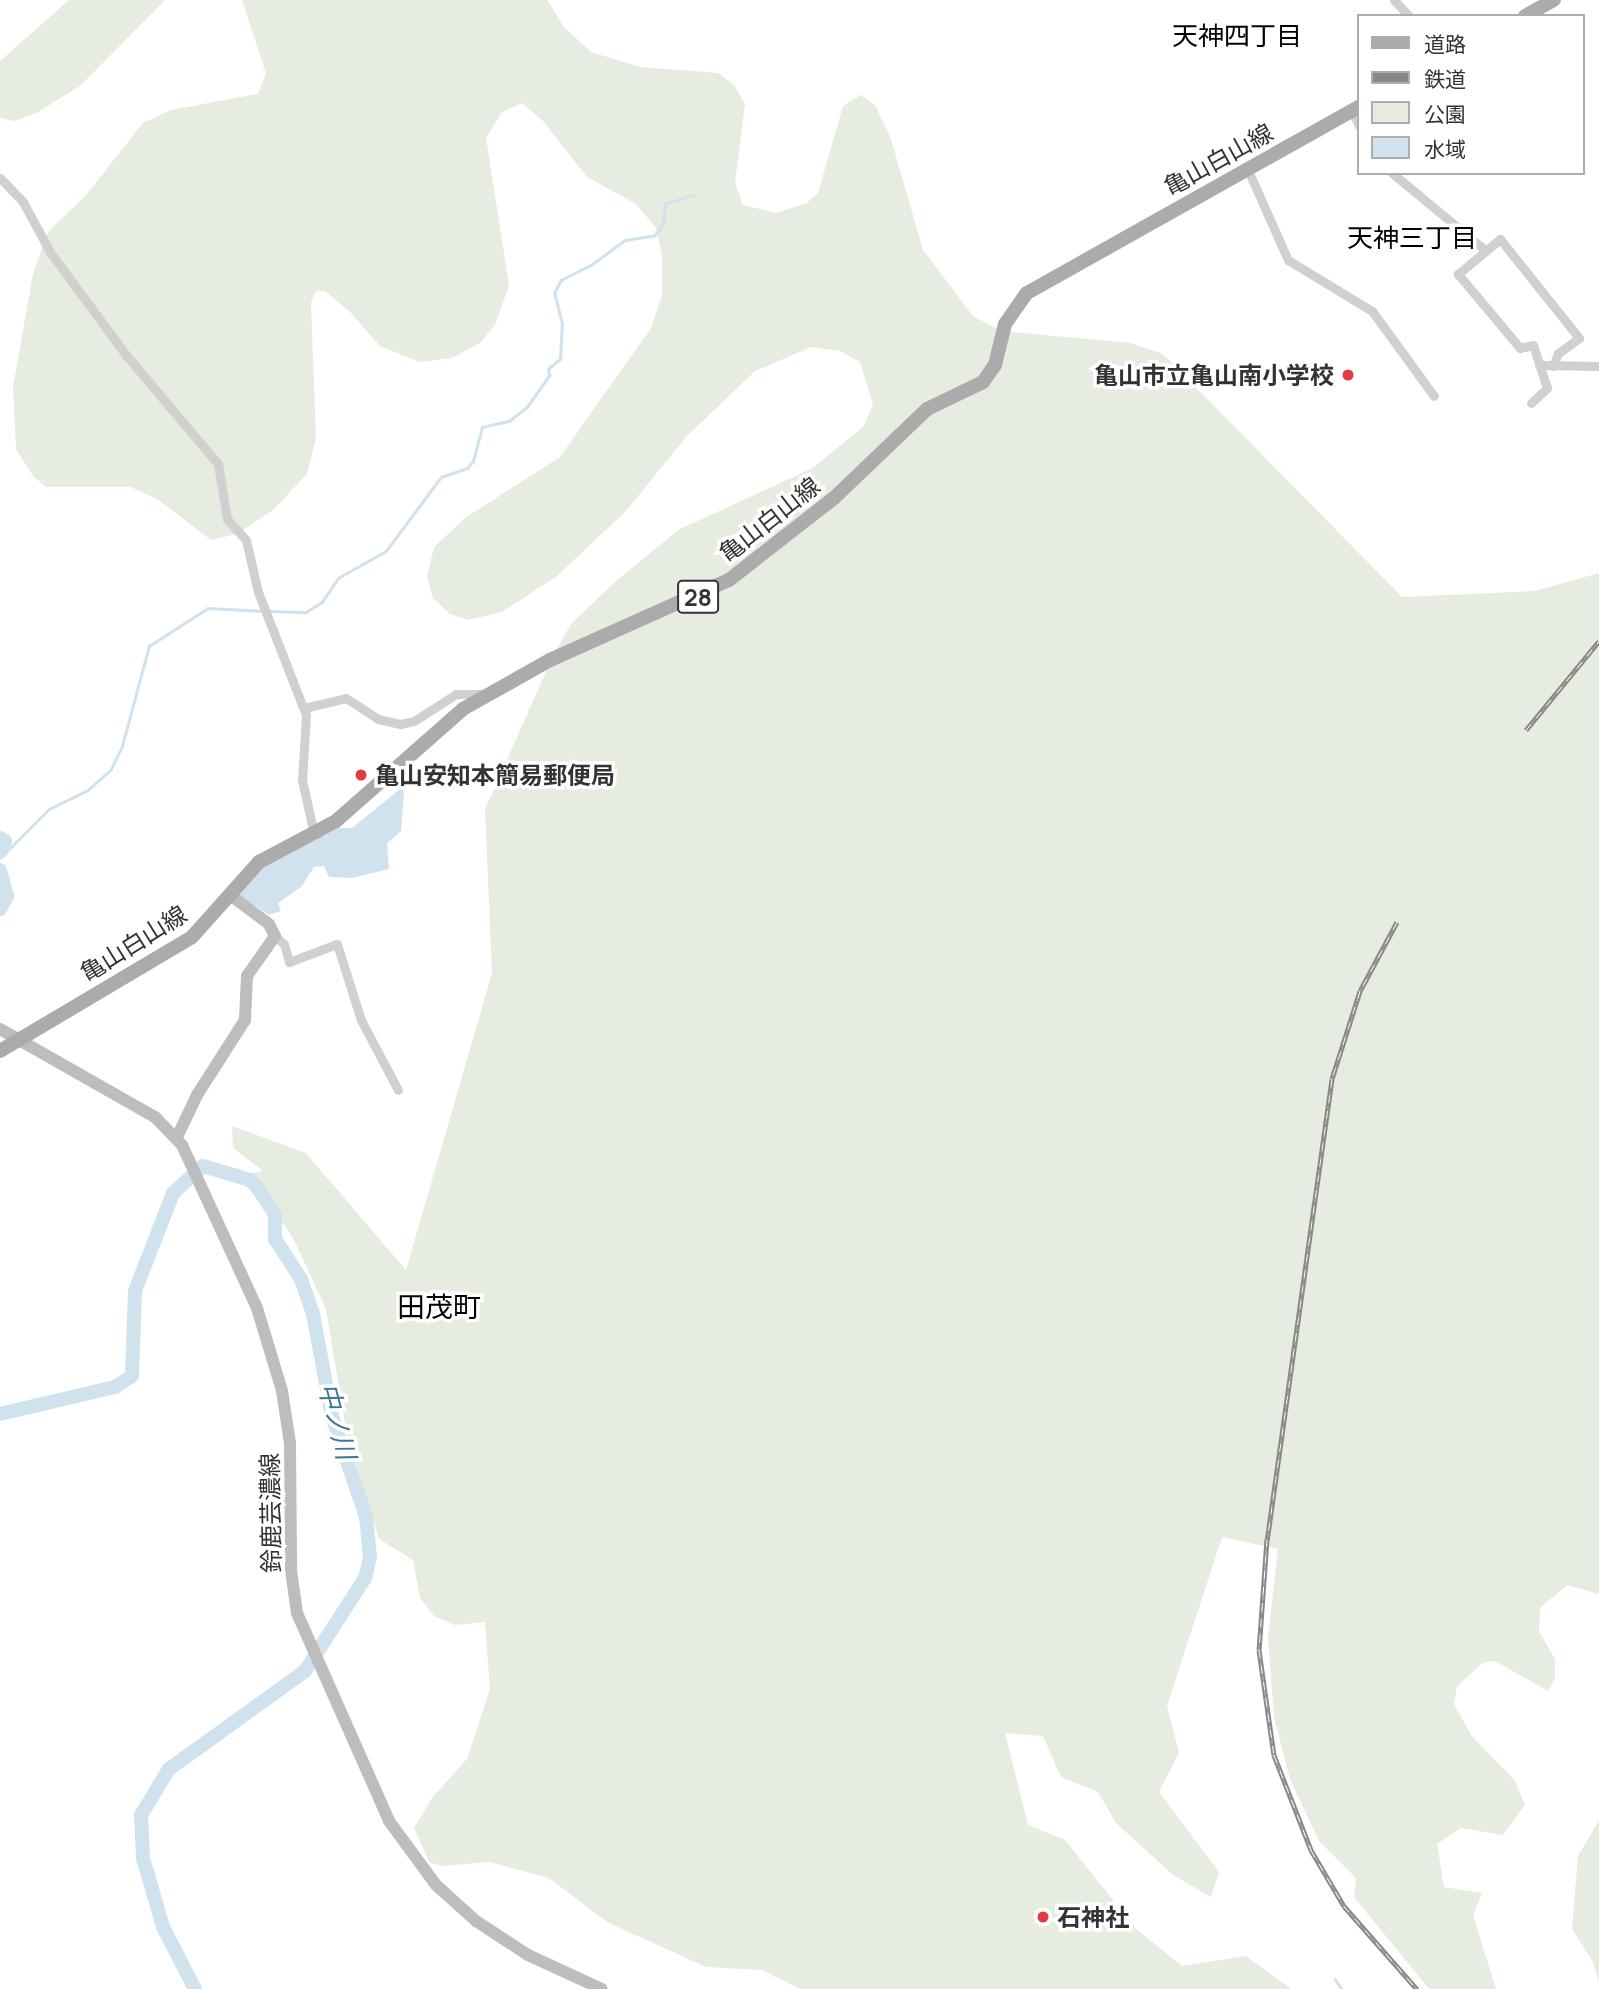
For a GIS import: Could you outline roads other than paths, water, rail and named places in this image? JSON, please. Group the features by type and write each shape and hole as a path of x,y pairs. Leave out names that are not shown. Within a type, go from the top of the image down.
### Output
{"main road":[{"path":"1529,14 1554,0"},
{"name":"亀山白山線","path":"0,1051 192,937 259,862 318,834 463,709 550,660 729,580 834,498 927,409 983,382 995,365 1005,324 1027,293 1356,109"},
{"path":"177,1137 197,1095 243,1026 247,976 275,936 269,924 230,895"},
{"name":"鈴鹿芸濃線","path":"0,1029 144,1110 177,1137 192,1163 257,1308 282,1391 290,1443 290,1570 298,1613 310,1646 389,1821 436,1885 476,1921 528,1955 602,1989"}],"street":[{"path":"1394,0 1407,14"},
{"path":"1247,168 1288,260 1373,312 1434,396"},
{"path":"1394,175 1485,250"},
{"path":"0,178 23,202 50,252 126,355 215,458 227,519 246,540 281,657 304,708 308,731 302,780 312,825 318,834"},
{"path":"1531,403 1547,388 1533,345 1520,348 1458,274 1500,239 1578,338 1558,353 1553,366"},
{"path":"1539,365 1599,366"},
{"path":"304,708 346,698 378,719 400,724 414,721 456,694 490,694"},
{"path":"275,936 284,944 289,962 337,944 361,1020 398,1090"}],"water":[{"path":"400,789 404,791 401,831 387,843 389,869 352,878 329,877 324,866 314,867 302,886 278,903 281,911 269,915 239,895 257,870 338,828 352,828"}],"waterway":[{"path":"270,611 306,612 322,602 338,578 386,551 441,477 467,468 473,461 482,427 509,421 527,407 549,375 548,369 560,359 562,324 554,293 561,280 591,265 625,240 655,235 663,224 665,204 693,195"},
{"path":"0,858 49,809 88,790 111,769 122,746 149,646 208,608 263,611"},
{"name":"中ノ川","path":"0,838 5,841 0,852"},
{"name":"中ノ川","path":"0,870 7,896 0,909"},
{"name":"中ノ川","path":"0,1414 115,1387 132,1376 135,1291 173,1193 203,1166 250,1180 257,1187 275,1215 275,1239 301,1279 313,1314 332,1416 366,1517 370,1557 365,1578 305,1671 169,1769 141,1815 143,1858 163,1927 195,1989"},
{"path":"1335,1979 1342,1989"}],"railway":[{"path":"1526,730 1599,641"},
{"path":"1397,922 1360,991 1332,1079 1267,1539 1259,1650 1274,1755 1311,1850 1344,1906 1417,1989"}],"place":[{"name":"亀山市立亀山南小学校","path":"1348,375"},
{"name":"亀山安知本簡易郵便局","path":"361,775"},
{"name":"石神社","path":"1043,1917"}],"district":[{"name":"天神四丁目","path":"1237,36"},
{"name":"天神三丁目","path":"1412,238"},
{"name":"田茂町","path":"439,1306"}]}
